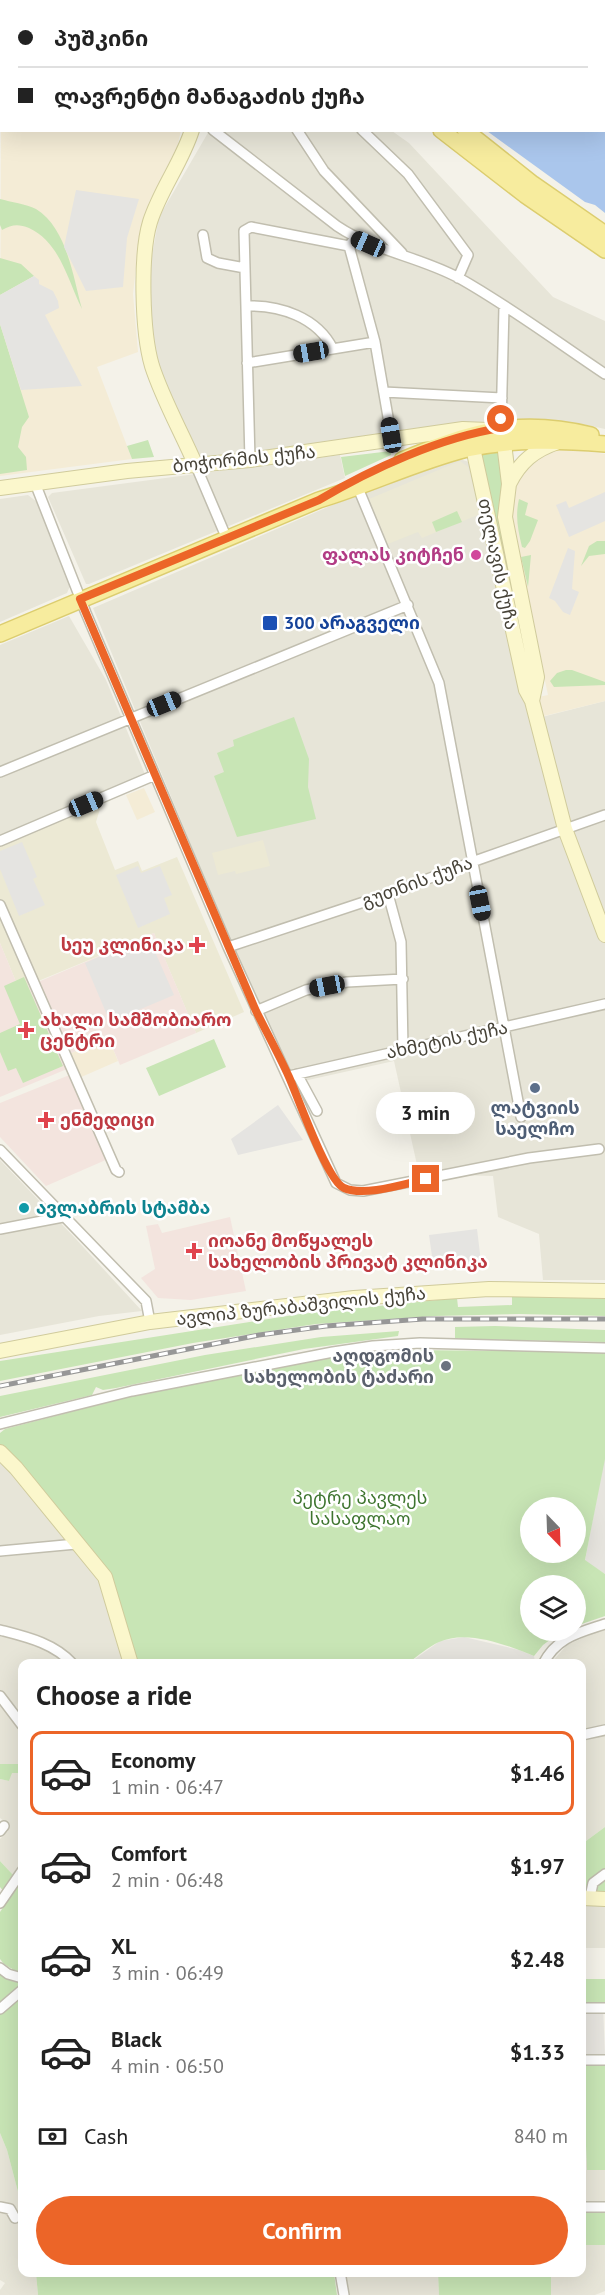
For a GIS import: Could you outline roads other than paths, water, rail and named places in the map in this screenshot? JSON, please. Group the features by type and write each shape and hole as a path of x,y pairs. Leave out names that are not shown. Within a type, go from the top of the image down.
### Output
{"main road":[{"path":"444,132 525,195 603,240"},
{"path":"468,132 603,240"},
{"path":"319,500 355,479 445,442 498,434 522,427 566,429 605,439"},
{"path":"0,634 319,500 358,488 424,462 473,448 498,434 605,444"}],"street":[{"path":"191,132 176,170 151,220 146,243 143,281 148,341 152,365 227,539"},
{"path":"216,132 337,226 352,242 375,342 392,440"},
{"path":"299,132 324,171 402,253"},
{"path":"364,132 408,174 468,255 458,278"},
{"path":"250,460 244,231 250,227 352,242 402,253 458,278 605,374"},
{"path":"203,235 207,258 218,263 245,268"},
{"path":"246,306 267,305 295,314 325,334 333,349"},
{"path":"473,448 498,434 502,398 504,307"},
{"path":"248,363 375,342"},
{"path":"384,392 502,398"},
{"name":"ბოჭორმის ქუჩა","path":"0,488 127,471 250,460 463,429 498,434"},
{"name":"თელავის ქუჩა","path":"498,434 509,484 505,517 537,677 533,695 565,829 605,935"},
{"name":"თელავის ქუჩა","path":"509,484 516,471 531,455 560,441"},
{"name":"თელავის ქუჩა","path":"473,448 526,690 533,695"},
{"path":"35,483 80,599 256,1011 317,1111"},
{"path":"358,488 439,683 521,1118"},
{"path":"0,772 408,605"},
{"path":"0,841 155,775"},
{"name":"გუთნის ქუჩა","path":"228,947 388,894 605,814"},
{"path":"388,894 401,942 403,1049"},
{"path":"0,905 116,1170 119,1172"},
{"path":"256,1011 306,990 347,982 403,979"},
{"name":"ახმეტის ქუჩა","path":"293,1075 605,1005"},
{"path":"293,1075 301,1110 336,1183 350,1190 386,1188 529,1158 599,1149"},
{"path":"0,1150 146,1301 150,1322"},
{"path":"0,1229 63,1217"},
{"name":"ავლიპ ზურაბაშვილის ქუჩა","path":"0,1351 150,1322 354,1298 489,1289 605,1291"},
{"path":"0,1424 132,1391 373,1346 420,1343 605,1348"},
{"path":"0,1452 16,1468 105,1577 130,1659"},
{"path":"0,1551 76,1544"},
{"path":"546,1659 550,1650 561,1641 605,1624"},
{"path":"0,1630 46,1644 63,1652 69,1659"},
{"path":"0,1696 18,1720"},
{"path":"586,1734 605,1730"},
{"path":"605,1874 593,1883 586,1898 605,1899"},
{"path":"0,1903 18,1877"},
{"path":"0,1968 8,1974 18,1977"},
{"path":"0,2009 18,1993"},
{"path":"586,2008 605,2008"},
{"path":"586,2060 605,2060"},
{"path":"586,2206 605,2206"},
{"path":"0,2207 10,2210 15,2218"},
{"path":"341,2277 344,2295"}],"water":[{"path":"488,132 605,132 605,213 595,205 585,202"}],"railway":[{"path":"0,1386 259,1335 326,1326 423,1319 605,1319"}],"place":[{"name":"ფალას კიტჩენ","path":"476,555"},
{"name":"300 არაგველი","path":"270,623"},
{"name":"სეუ კლინიკა","path":"197,945"},
{"name":"ახალი სამშობიარო ცენტრი","path":"26,1030"},
{"name":"ლატვიის საელჩო","path":"535,1088"},
{"name":"ენმედიცი","path":"46,1120"},
{"name":"ავლაბრის სტამბა","path":"24,1208"},
{"name":"იოანე მოწყალეს სახელობის პრივატ კლინიკა","path":"194,1251"},
{"name":"აღდგომის სახელობის ტაძარი","path":"446,1366"}],"park label":[{"name":"პეტრე პავლეს სასაფლაო","path":"360,1508"}]}
